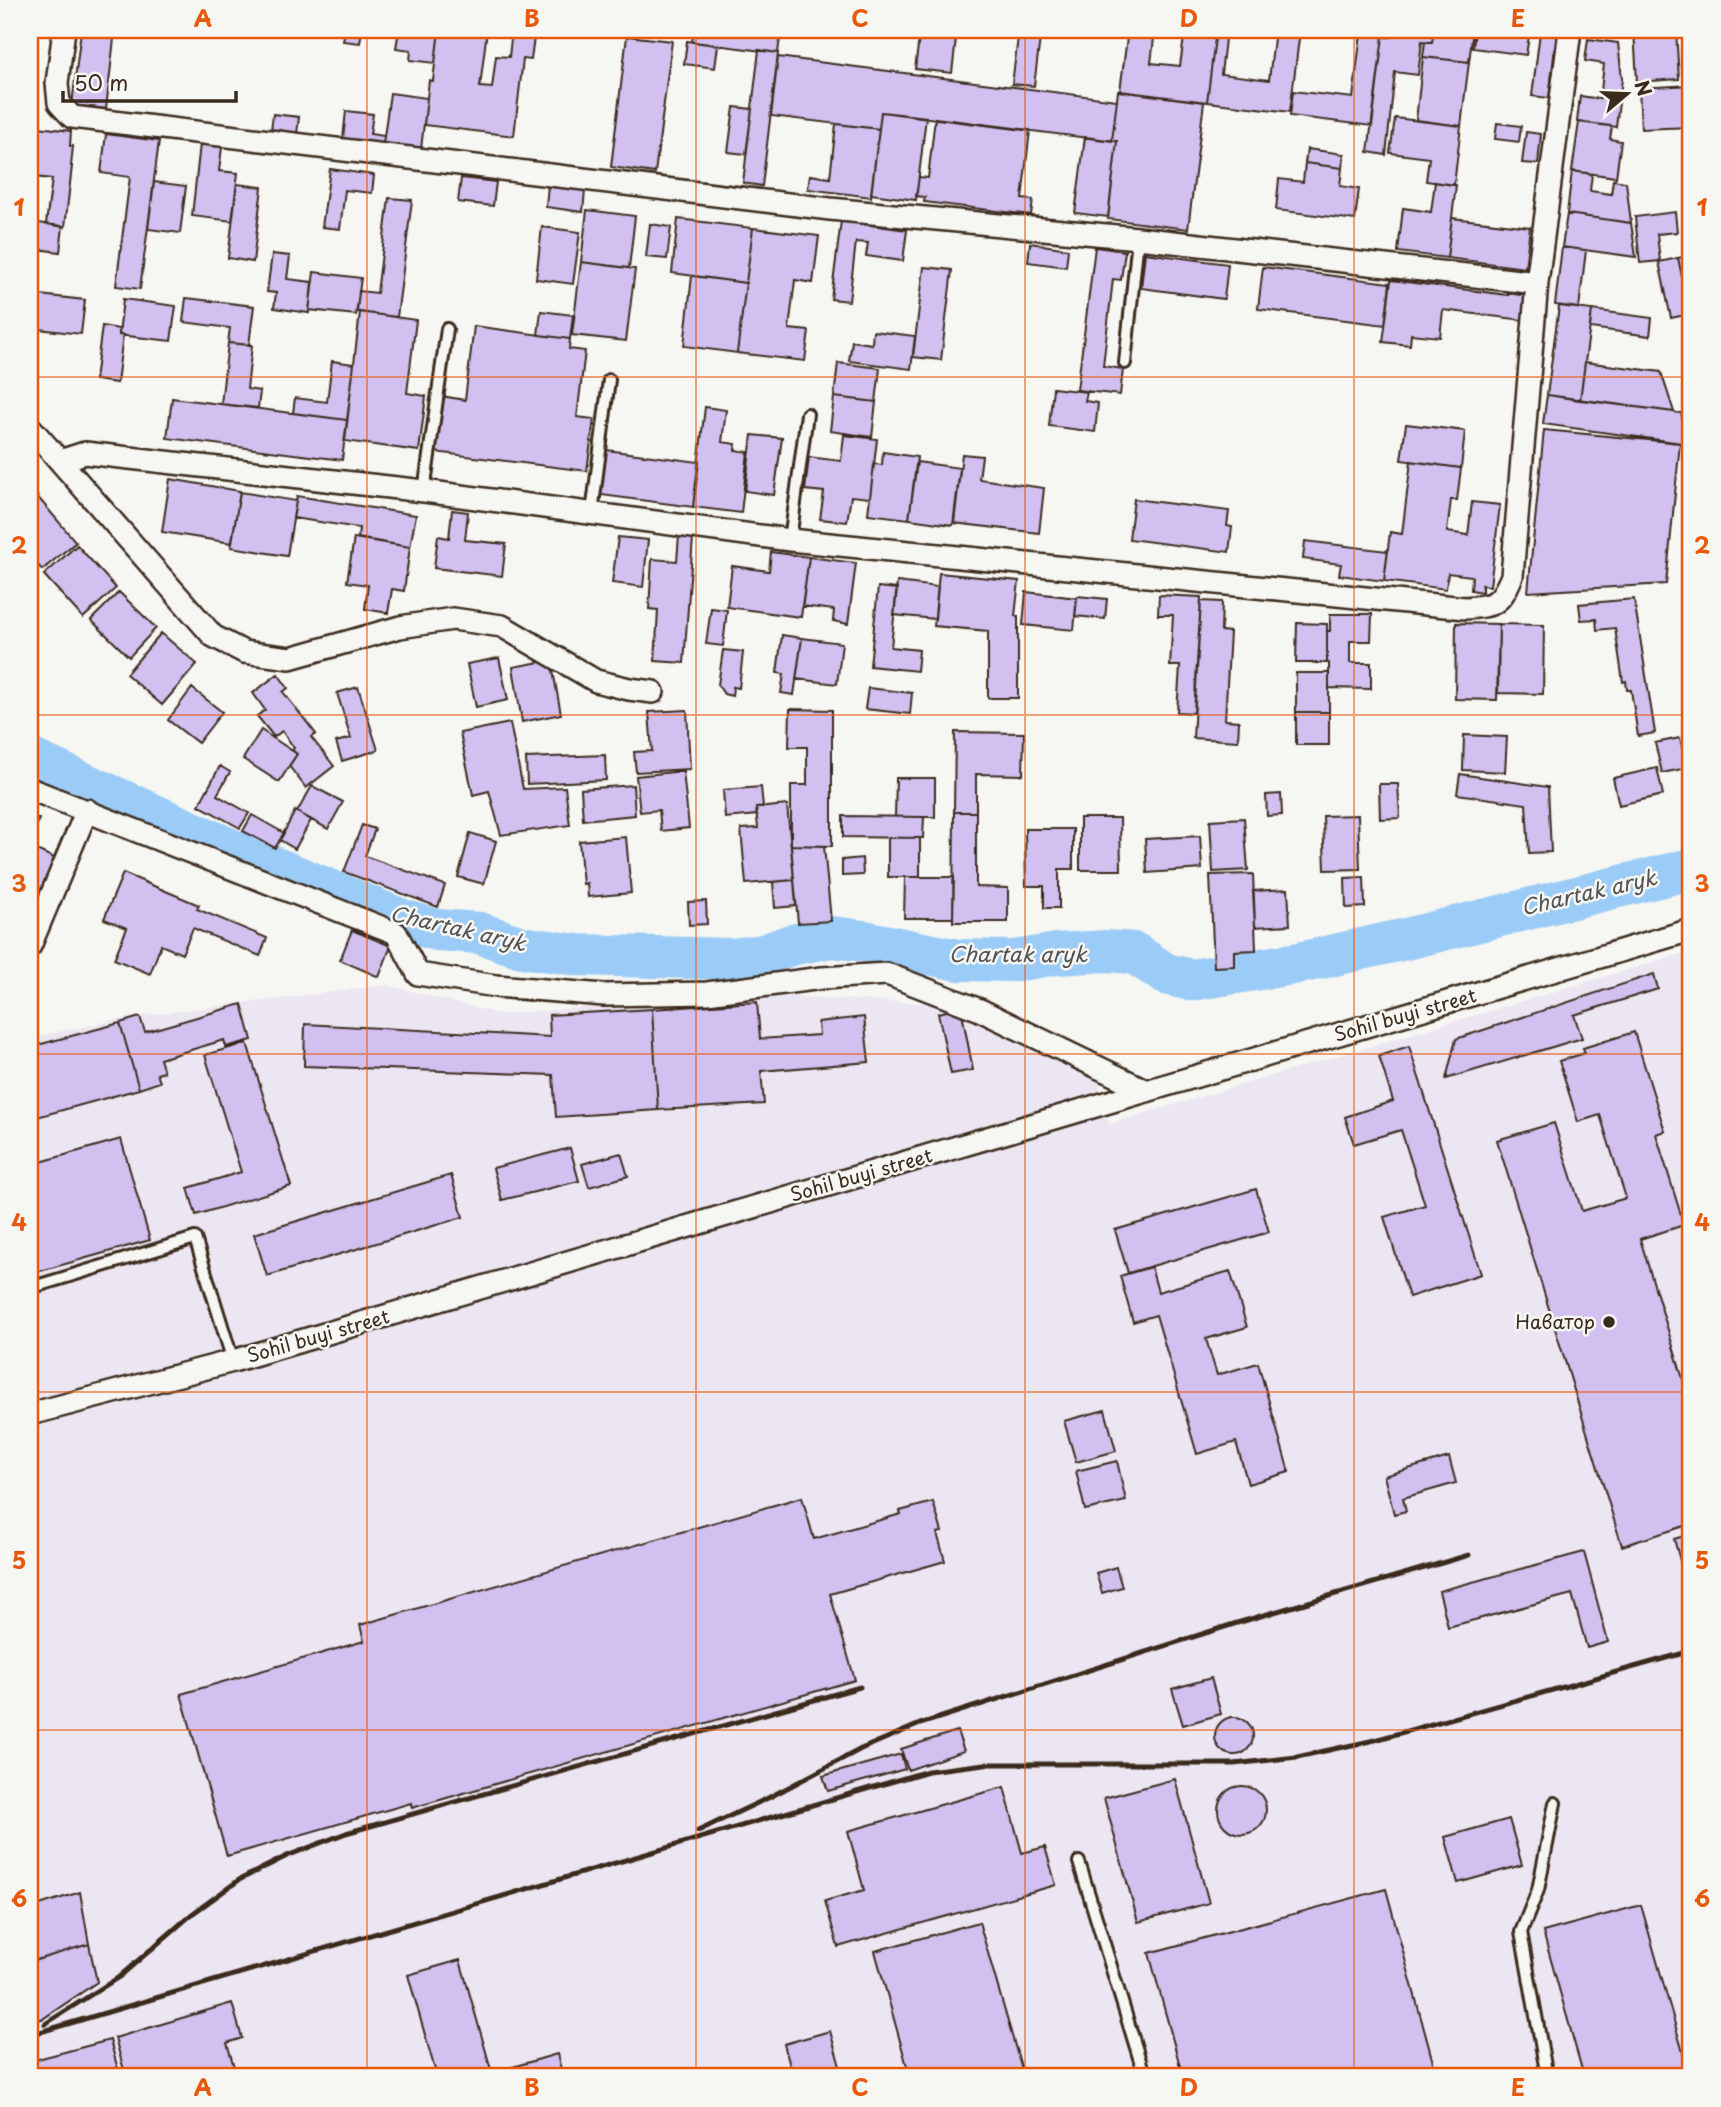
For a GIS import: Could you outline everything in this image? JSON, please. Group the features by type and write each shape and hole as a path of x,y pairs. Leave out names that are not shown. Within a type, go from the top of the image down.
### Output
{"street":[{"path":"64,30 57,83 58,103 72,117 830,209 1138,238 1537,283"},
{"path":"60,461 85,453 424,491 790,540 1465,608 1486,607 1503,596 1511,576 1537,283 1570,30"},
{"path":"30,427 213,636 244,652 290,658 400,627 453,619 502,626 596,681 653,692"},
{"path":"30,789 396,933 418,974 496,986 604,995 707,993 822,978 887,974 979,1010 1147,1091"},
{"path":"30,946 87,810"},
{"name":"Sohil buyi street","path":"30,1414 233,1361 1691,930"}],"lane":[{"path":"1125,363 1138,238"},
{"path":"424,491 447,329"},
{"path":"592,513 609,380"},
{"path":"790,540 807,414"},
{"path":"30,1288 195,1238 233,1361"},
{"path":"1546,2077 1521,1932 1538,1891 1555,1803"},
{"path":"1079,1862 1145,2077"}],"shaded area":[{"path":"1691,951 1691,2077 30,2077 30,1038 126,1018 388,985 499,1014 757,995 959,1005 1097,1075 1109,1124"}],"building":[{"path":"81,30 115,30 106,109 72,105"},
{"path":"345,30 362,30 360,43 343,41"},
{"path":"399,30 439,30 435,63 410,60 411,50 396,48"},
{"path":"439,30 487,30 480,87 492,88 496,56 509,57 512,30 535,30 531,60 523,59 514,136 424,125"},
{"path":"694,30 781,30 778,53 692,42"},
{"path":"920,30 957,30 952,73 915,69"},
{"path":"1019,30 1041,30 1034,86 1012,84"},
{"path":"1128,30 1155,30 1151,63 1180,66 1185,30 1216,30 1207,102 1120,91"},
{"path":"1216,30 1226,30 1221,74 1269,80 1275,30 1300,30 1290,112 1207,102"},
{"path":"1361,30 1392,30 1391,37 1361,33"},
{"path":"1392,30 1434,30 1432,42 1422,41 1418,75 1395,72 1386,155 1368,152 1383,36 1391,37"},
{"path":"1434,30 1473,30 1469,62 1423,57 1425,42 1432,42"},
{"path":"1475,30 1530,30 1526,55 1473,48"},
{"path":"1532,30 1557,30 1549,98 1532,96 1540,32"},
{"path":"1634,30 1676,30 1679,79 1637,82"},
{"path":"1361,33 1383,36 1372,126 1290,116 1293,91 1353,98"},
{"path":"627,36 672,41 655,173 611,167"},
{"path":"1588,39 1618,43 1622,79 1616,127 1577,122 1580,96 1600,99 1604,64 1585,61"},
{"path":"687,41 718,45 715,68 684,64"},
{"path":"759,50 778,53 762,186 743,183"},
{"path":"778,57 1117,100 1112,141 881,112 879,129 771,116"},
{"path":"1423,57 1469,62 1461,126 1416,120"},
{"path":"1691,85 1691,127 1641,129 1639,88"},
{"path":"1118,91 1204,102 1188,229 1108,219 1117,141 1112,141"},
{"path":"390,93 427,98 421,149 383,144"},
{"path":"734,107 752,109 746,154 728,152"},
{"path":"346,111 373,114 370,134 384,136 383,144 343,139"},
{"path":"881,112 926,117 916,200 871,194"},
{"path":"273,114 299,117 297,134 271,130"},
{"path":"935,118 1030,130 1022,199 1033,200 1031,215 924,202 925,197 916,196 919,177 928,178"},
{"path":"1395,118 1461,126 1454,185 1426,181 1429,158 1390,153"},
{"path":"1579,122 1612,126 1610,139 1621,141 1616,177 1572,171"},
{"path":"1497,123 1521,126 1519,142 1495,139"},
{"path":"836,124 879,129 871,197 808,189 810,175 830,178"},
{"path":"30,126 71,131 72,166 65,227 46,224 52,179 34,177 36,162 30,161"},
{"path":"1526,132 1541,134 1538,164 1522,163"},
{"path":"106,134 159,141 140,289 116,286 130,177 101,173"},
{"path":"1085,137 1117,141 1108,217 1075,213"},
{"path":"200,144 222,147 219,171 238,173 232,221 192,216"},
{"path":"1307,149 1344,154 1342,168 1305,163"},
{"path":"1305,163 1342,168 1340,186 1359,189 1355,220 1276,210 1279,179 1303,182"},
{"path":"330,169 374,175 372,193 345,190 340,229 322,227"},
{"path":"1572,171 1592,174 1590,191 1611,194 1613,180 1626,182 1631,223 1567,214"},
{"path":"461,178 496,182 493,206 458,202"},
{"path":"154,182 186,186 180,233 148,229"},
{"path":"1435,182 1456,185 1447,258 1398,252 1403,208 1431,212"},
{"path":"237,184 262,187 253,262 228,258"},
{"path":"548,185 585,190 583,212 546,207"},
{"path":"389,198 412,200 397,317 357,312 359,291 377,293"},
{"path":"587,210 635,216 629,268 581,262"},
{"path":"1675,212 1677,232 1657,234 1660,261 1640,263 1635,217"},
{"path":"1567,214 1631,223 1636,257 1562,247"},
{"path":"1452,218 1530,227 1525,268 1447,258"},
{"path":"678,219 753,228 746,283 672,273"},
{"path":"841,221 907,230 903,261 866,256 868,243 856,242 849,301 831,299"},
{"path":"30,222 63,226 60,252 30,248"},
{"path":"650,224 671,227 667,259 646,257"},
{"path":"542,227 580,232 573,284 536,279"},
{"path":"753,228 819,236 813,283 795,280 789,329 809,331 805,361 737,353"},
{"path":"1030,243 1068,249 1066,267 1028,262"},
{"path":"1095,247 1125,251 1121,280 1113,279 1103,366 1123,369 1120,395 1077,390"},
{"path":"1562,247 1586,250 1579,308 1555,305"},
{"path":"1145,253 1228,264 1224,299 1141,288"},
{"path":"272,254 290,256 287,279 312,282 309,313 274,308 276,293 267,292"},
{"path":"1691,255 1691,314 1690,314 1678,258"},
{"path":"1678,258 1690,314 1671,318 1659,262"},
{"path":"581,262 635,269 626,341 572,335"},
{"path":"924,267 952,270 941,360 913,357"},
{"path":"1263,267 1390,283 1385,325 1258,309"},
{"path":"314,272 361,278 356,315 309,310"},
{"path":"692,276 746,283 737,353 684,346"},
{"path":"1391,280 1527,296 1523,320 1443,310 1440,337 1411,334 1410,345 1383,342"},
{"path":"30,294 85,300 81,334 30,328"},
{"path":"186,298 254,306 249,345 228,343 230,328 183,322"},
{"path":"123,299 176,306 171,341 119,335"},
{"path":"1559,306 1592,310 1580,400 1547,395"},
{"path":"1592,310 1652,318 1650,336 1590,328"},
{"path":"541,311 573,315 570,339 538,335"},
{"path":"360,312 416,320 407,393 426,396 419,451 345,441"},
{"path":"102,326 119,329 119,335 123,335 117,383 95,380"},
{"path":"474,326 570,339 569,349 585,351 577,417 594,419 587,471 434,452 441,396 465,400"},
{"path":"873,331 915,336 911,369 849,361 852,341 872,344"},
{"path":"228,343 252,345 247,389 260,391 258,408 221,404"},
{"path":"332,361 354,364 347,420 293,413 295,398 327,402"},
{"path":"1585,362 1661,372 1674,412 1580,400"},
{"path":"838,363 880,368 876,402 834,397"},
{"path":"1053,388 1087,392 1085,401 1098,403 1095,432 1049,426"},
{"path":"1547,395 1681,413 1689,444 1543,424"},
{"path":"834,397 876,402 872,437 830,431"},
{"path":"172,398 347,420 342,460 167,438"},
{"path":"705,407 726,410 722,442 736,444 735,450 748,452 741,513 693,507"},
{"path":"1406,424 1465,431 1461,468 1401,460"},
{"path":"1544,430 1680,443 1666,584 1528,592"},
{"path":"752,435 782,438 774,495 745,491"},
{"path":"844,435 877,439 870,498 851,496 847,522 820,519 824,492 805,490 809,457 841,461"},
{"path":"606,450 699,462 693,507 601,495"},
{"path":"883,452 917,457 909,519 868,514 874,464 882,465"},
{"path":"962,454 982,456 979,479 1044,488 1039,533 954,523"},
{"path":"1411,461 1461,468 1457,500 1451,500 1447,532 1468,535 1472,502 1500,505 1490,586 1482,585 1482,592 1471,590 1472,576 1448,573 1446,589 1384,581 1390,532 1402,534"},
{"path":"917,462 960,468 953,525 909,519"},
{"path":"170,479 240,491 232,543 162,532"},
{"path":"30,488 76,542 42,570 30,556"},
{"path":"240,492 296,501 287,556 231,547"},
{"path":"297,496 416,515 410,547 358,538 359,528 293,518"},
{"path":"1134,499 1229,511 1227,526 1232,527 1229,552 1129,539"},
{"path":"452,510 468,512 465,540 506,544 502,576 434,568 438,536 449,538"},
{"path":"679,536 693,537 684,663 655,661 658,610 649,609 652,559 677,561"},
{"path":"618,537 648,540 643,587 612,583"},
{"path":"354,538 410,547 404,591 392,589 388,613 365,609 368,585 347,582"},
{"path":"1305,541 1388,551 1384,581 1339,575 1341,564 1303,559"},
{"path":"77,545 116,588 83,618 44,575"},
{"path":"771,552 809,557 801,617 727,607 732,566 769,571"},
{"path":"809,557 856,563 848,624 833,621 834,610 802,606"},
{"path":"939,573 1019,581 1015,616 1018,616 1018,698 988,698 988,631 934,626"},
{"path":"897,582 938,587 935,619 894,615"},
{"path":"878,587 897,589 891,647 919,650 917,671 870,666"},
{"path":"119,592 156,628 129,657 91,620"},
{"path":"1026,592 1077,598 1074,630 1023,625"},
{"path":"1159,595 1201,597 1194,713 1177,712 1180,666 1170,666 1173,615 1158,615"},
{"path":"1077,596 1107,599 1105,619 1075,616"},
{"path":"1634,599 1655,733 1638,736 1631,690 1627,690 1626,681 1623,682 1615,628 1597,630 1596,619 1581,620 1579,604"},
{"path":"1201,601 1222,602 1221,631 1230,632 1225,720 1239,721 1238,741 1193,738"},
{"path":"711,608 727,610 723,646 706,644"},
{"path":"1330,614 1372,614 1371,641 1350,641 1350,663 1371,663 1371,689 1329,688 1327,631 1330,631"},
{"path":"1297,623 1327,624 1327,663 1296,663"},
{"path":"1456,623 1499,624 1497,700 1455,699"},
{"path":"1499,624 1544,625 1543,694 1498,693"},
{"path":"161,633 197,664 162,705 126,674"},
{"path":"782,635 802,638 794,695 781,693 784,674 777,673"},
{"path":"802,638 842,643 837,684 796,679"},
{"path":"723,650 743,652 739,688 733,687 732,696 724,694 718,685"},
{"path":"499,658 508,700 476,707 467,664"},
{"path":"551,660 561,714 522,722 513,667"},
{"path":"1296,673 1329,673 1329,712 1296,712"},
{"path":"278,674 288,688 283,692 316,734 311,737 334,766 306,788 289,766 297,754 292,750 294,748 282,731 274,737 257,716 265,710 253,693"},
{"path":"358,687 378,750 342,761 336,742 351,738 337,693"},
{"path":"192,688 222,712 198,743 168,720"},
{"path":"868,688 912,693 910,714 865,709"},
{"path":"790,709 832,710 832,846 791,845 791,785 807,785 807,747 789,747"},
{"path":"687,710 690,769 636,772 634,752 652,751 649,712"},
{"path":"1296,712 1329,712 1329,745 1296,745"},
{"path":"510,723 523,789 565,787 570,825 501,835 489,791 473,795 460,733"},
{"path":"261,730 297,754 279,782 243,759"},
{"path":"955,732 1024,733 1023,775 976,774 976,812 954,812"},
{"path":"1464,735 1507,737 1505,772 1463,770"},
{"path":"1680,738 1687,768 1662,773 1655,743"},
{"path":"605,755 606,780 527,784 526,758"},
{"path":"220,766 230,772 217,795 249,813 240,828 199,805"},
{"path":"1657,768 1663,795 1619,805 1613,778"},
{"path":"683,771 689,828 661,831 659,810 640,812 636,776"},
{"path":"1460,774 1548,787 1551,852 1529,853 1526,804 1457,794"},
{"path":"896,778 935,778 935,817 895,817"},
{"path":"1379,784 1398,784 1400,818 1380,819"},
{"path":"633,785 635,815 583,820 581,789"},
{"path":"312,786 343,802 328,829 297,812"},
{"path":"761,787 763,807 756,808 757,815 725,818 723,790"},
{"path":"1281,794 1282,815 1267,816 1266,795"},
{"path":"787,805 794,880 746,884 741,829 758,828 756,808"},
{"path":"295,811 311,820 295,849 280,840"},
{"path":"954,812 976,812 976,887 1008,888 1008,922 953,922"},
{"path":"30,815 39,819 30,839"},
{"path":"252,815 284,833 275,848 243,831"},
{"path":"1358,815 1360,869 1325,870 1323,816"},
{"path":"843,816 924,817 923,838 843,837"},
{"path":"1080,818 1120,818 1121,870 1080,870"},
{"path":"1244,818 1248,870 1213,872 1210,820"},
{"path":"362,825 375,829 365,856 445,885 438,907 344,872"},
{"path":"1025,829 1073,829 1073,869 1059,869 1059,908 1044,908 1044,886 1026,886"},
{"path":"470,833 496,841 484,884 458,877"},
{"path":"1200,836 1202,869 1147,873 1145,839"},
{"path":"626,837 631,893 588,897 587,883 583,884 579,841"},
{"path":"888,838 920,838 920,877 888,877"},
{"path":"791,845 824,846 831,921 798,923"},
{"path":"30,847 63,862 40,912 30,908"},
{"path":"862,858 863,875 842,876 842,860"},
{"path":"123,873 199,905 197,909 267,938 260,956 193,928 182,954 161,945 150,974 114,959 127,928 104,919"},
{"path":"1253,874 1256,950 1234,951 1234,966 1214,967 1210,875"},
{"path":"905,877 954,877 953,918 904,918"},
{"path":"1364,877 1365,907 1346,908 1345,878"},
{"path":"794,880 796,906 775,908 773,882"},
{"path":"1288,889 1290,925 1255,927 1253,891"},
{"path":"706,901 707,924 689,925 688,902"},
{"path":"352,930 391,946 379,977 340,960"},
{"path":"1654,974 1658,989 1574,1015 1582,1038 1446,1079 1456,1039"},
{"path":"757,1002 760,1039 819,1035 818,1022 864,1017 869,1062 761,1071 764,1104 658,1110 652,1009"},
{"path":"242,1004 252,1040 226,1047 224,1040 160,1059 164,1072 157,1074 160,1082 139,1089 120,1023 140,1017 145,1032"},
{"path":"961,1008 973,1070 951,1074 938,1013"},
{"path":"652,1009 658,1110 556,1117 553,1075 304,1066 305,1024 550,1037 549,1015"},
{"path":"120,1023 139,1089 30,1119 30,1047"},
{"name":"Наватор","path":"1634,1032 1665,1131 1656,1134 1684,1225 1640,1239 1691,1405 1691,1524 1622,1546 1497,1140 1554,1123 1582,1211 1626,1198 1600,1115 1578,1122 1559,1061 1585,1053 1583,1048"},
{"path":"247,1043 291,1186 196,1215 188,1188 241,1172 205,1055"},
{"path":"1409,1046 1481,1274 1409,1297 1384,1217 1425,1205 1401,1130 1354,1144 1345,1117 1393,1101 1379,1056"},
{"path":"121,1139 150,1240 30,1274 30,1165"},
{"path":"570,1148 579,1181 502,1200 493,1168"},
{"path":"621,1153 628,1176 589,1187 582,1164"},
{"path":"451,1175 463,1217 267,1276 254,1234"},
{"path":"1256,1189 1269,1232 1128,1273 1115,1230"},
{"path":"1151,1267 1158,1292 1230,1271 1247,1327 1206,1339 1217,1375 1258,1363 1289,1472 1248,1484 1236,1442 1197,1454 1156,1315 1133,1322 1120,1276"},
{"path":"1105,1410 1116,1451 1076,1462 1064,1421"},
{"path":"1449,1457 1456,1483 1403,1498 1406,1511 1394,1514 1384,1476"},
{"path":"1117,1461 1126,1501 1085,1510 1076,1471"},
{"path":"802,1497 814,1539 933,1502 942,1532 937,1533 945,1561 830,1594 855,1680 412,1808 411,1803 227,1856 181,1694 364,1641 360,1625"},
{"path":"1691,1534 1691,1600 1674,1539"},
{"path":"1584,1552 1608,1642 1587,1648 1572,1594 1448,1627 1439,1591"},
{"path":"1116,1567 1122,1587 1102,1593 1096,1573"},
{"path":"1211,1678 1221,1714 1183,1725 1172,1689"},
{"path":"1234,1717 1248,1722 1253,1736 1248,1750 1234,1755 1220,1750 1215,1736 1220,1722"},
{"path":"957,1731 964,1751 908,1770 901,1749"},
{"path":"901,1754 905,1769 828,1791 823,1776"},
{"path":"1175,1779 1209,1903 1138,1922 1104,1798"},
{"path":"1242,1786 1259,1793 1266,1810 1259,1827 1242,1834 1225,1827 1218,1810 1225,1793"},
{"path":"1004,1787 1022,1853 1045,1847 1056,1885 838,1947 825,1901 864,1890 848,1831"},
{"path":"1509,1819 1522,1865 1458,1883 1445,1837"},
{"path":"1386,1889 1437,2077 1183,2077 1149,1953"},
{"path":"80,1892 89,1944 30,1962 30,1908"},
{"path":"1641,1905 1690,2077 1584,2077 1543,1932"},
{"path":"979,1922 1024,2077 910,2077 875,1951"},
{"path":"89,1944 97,1982 44,2018 30,2023 30,1962"},
{"path":"460,1960 492,2073 557,2054 563,2077 437,2077 408,1975"},
{"path":"232,2003 242,2038 227,2043 237,2077 126,2077 115,2038"},
{"path":"830,2031 843,2077 793,2077 784,2044"},
{"path":"110,2040 120,2077 30,2077 30,2061"}],"waterway":[{"name":"Chartak aryk","path":"30,759 232,850 402,920 437,930 479,933 522,947 577,955 732,959 763,955 791,945 832,937 958,960 1014,961 1057,954 1107,951 1134,953 1166,974 1191,980 1299,963 1691,869"}],"railway":[{"path":"698,1831 861,1749 920,1724 1237,1623 1469,1555"},
{"path":"30,2035 928,1771 985,1764 1234,1764 1297,1757 1375,1740 1691,1651"},
{"path":"45,2024 119,1977 192,1914 239,1880 287,1856 346,1833 860,1687"}],"place":[{"name":"Наватор","path":"1609,1322"}]}
